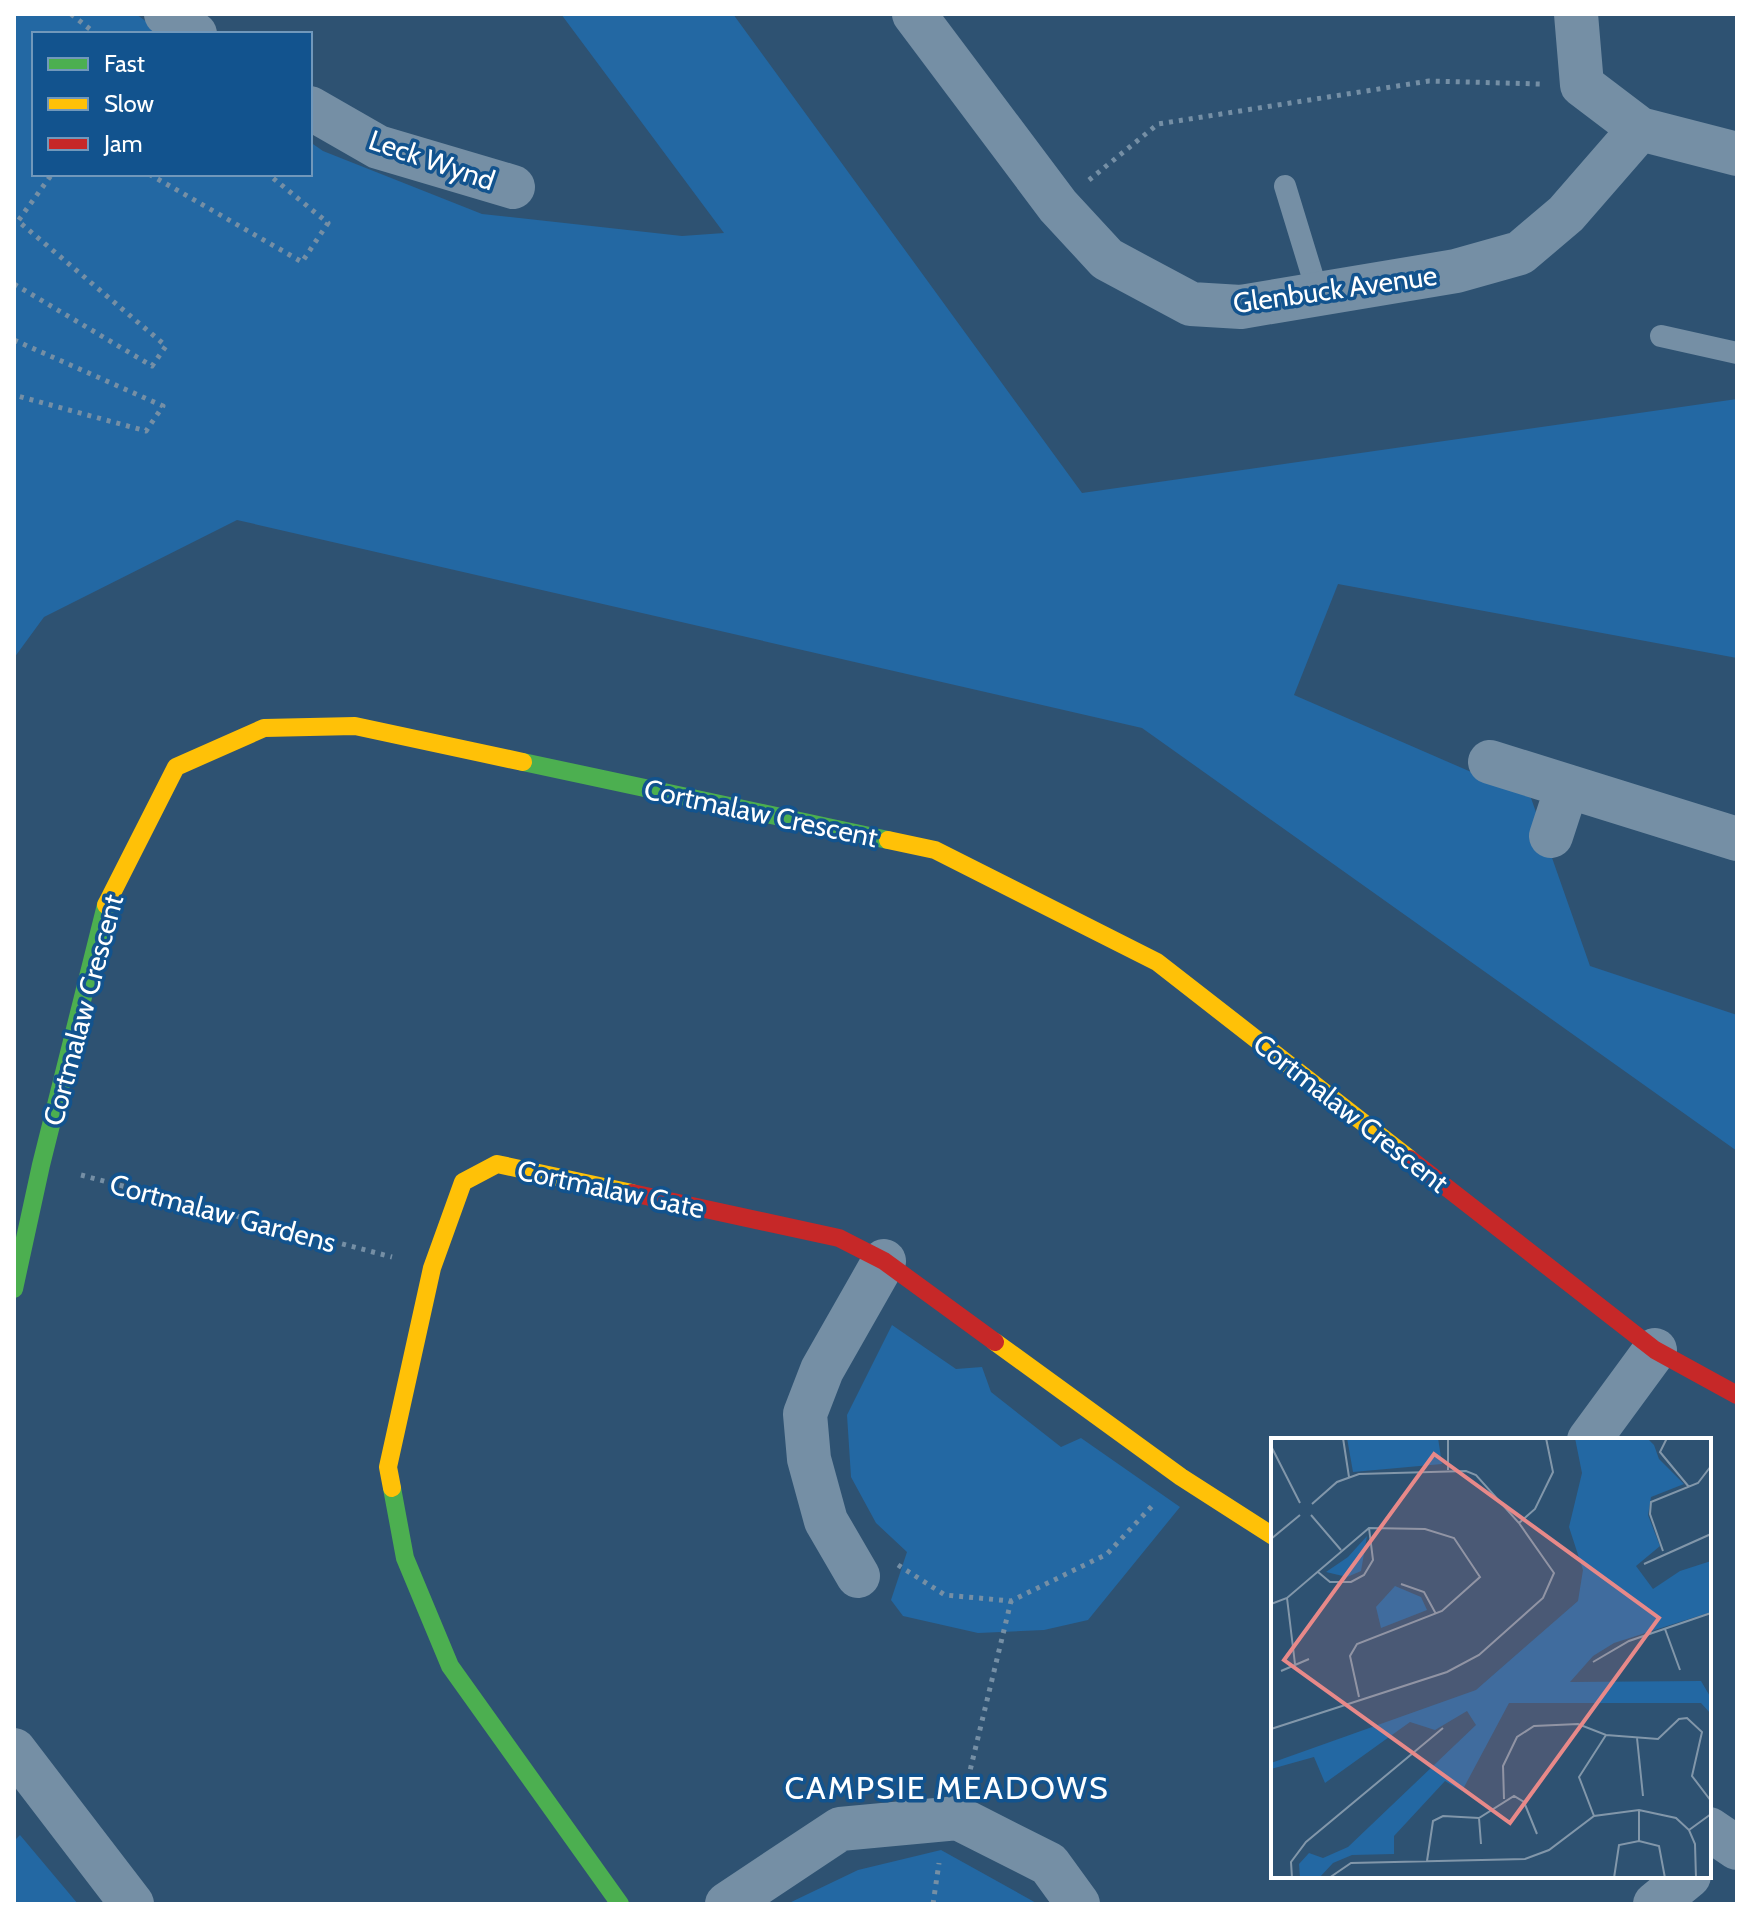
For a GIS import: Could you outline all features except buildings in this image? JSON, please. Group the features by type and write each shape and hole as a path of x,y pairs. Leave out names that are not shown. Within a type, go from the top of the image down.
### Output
{"street":[{"path":"166,14 192,32"},
{"name":"Glenbuck Avenue","path":"914,14 1058,206 1107,259 1191,304 1241,307 1456,271 1520,253 1566,214 1640,129"},
{"path":"1576,14 1582,85 1640,129 1737,154"},
{"name":"Leck Wynd","path":"312,109 378,147 513,187"},
{"name":"Cortmalaw Crescent","path":"14,1289 28,1162 104,910 176,767 264,728 355,726 935,850 1157,962 1655,1350 1737,1395"},
{"path":"1490,762 1737,839"},
{"path":"1551,836 1567,787"},
{"name":"Cortmalaw Gate","path":"620,1904 450,1666 405,1558 388,1467 432,1268 463,1182 497,1164 839,1238 884,1261 1181,1477 1271,1535"},
{"path":"874,1568 826,1521 809,1459 805,1414 822,1370 884,1261"},
{"path":"1590,1438 1655,1350"},
{"path":"19,1770 132,1904"},
{"path":"727,1904 840,1829 958,1818 1049,1864 1078,1904"},
{"path":"1655,1904 1687,1878"}],"lane":[{"path":"1285,186 1318,294"},
{"path":"1661,336 1737,353"}],"path":[{"path":"71,14 94,32"},
{"path":"1058,206 1158,124 1429,81 1582,85"},
{"path":"14,284 152,366 166,346 18,221 51,176"},
{"path":"152,176 302,262 328,223 270,176"},
{"path":"14,340 163,406 146,431 14,395"},
{"name":"Cortmalaw Gardens","path":"28,1162 432,1268"},
{"path":"874,1568 945,1595 1011,1601 1107,1554 1181,1477"},
{"path":"933,1904 941,1850 958,1818 1011,1601"}],"shaded area":[{"path":"14,14 136,14 160,32 32,32 32,176 312,176 312,143 323,151 482,214 682,236 724,233 561,14 733,14 1082,493 1737,399 1737,658 1338,584 1294,695 1531,798 1590,966 1737,1015 1737,1151 1142,728 237,520 44,617 14,658"},
{"path":"892,1325 956,1369 982,1367 991,1392 1061,1447 1081,1438 1180,1507 1088,1620 1044,1630 978,1633 903,1616 891,1600 907,1552 876,1523 851,1477 847,1415"},
{"path":"20,1835 78,1904 14,1904 14,1841"},
{"path":"941,1850 1038,1904 787,1904 858,1870"}],"traffic: fast":[{"path":"523,762 888,840"},
{"path":"14,1289 41,1165 106,905"},
{"path":"392,1488 405,1558 450,1666 620,1904"}],"traffic: slow":[{"path":"106,905 176,767 264,728 355,726 523,762"},
{"path":"888,840 935,850 1157,962 1410,1159"},
{"path":"392,1488 388,1467 432,1268 463,1182 497,1164 632,1193"},
{"path":"995,1342 1181,1477 1271,1535"}],"traffic: jam":[{"path":"1410,1159 1655,1350 1737,1395"},
{"path":"632,1193 839,1238 884,1261 995,1342"}],"district":[{"name":"CAMPSIE MEADOWS","path":"947,1787"}]}
